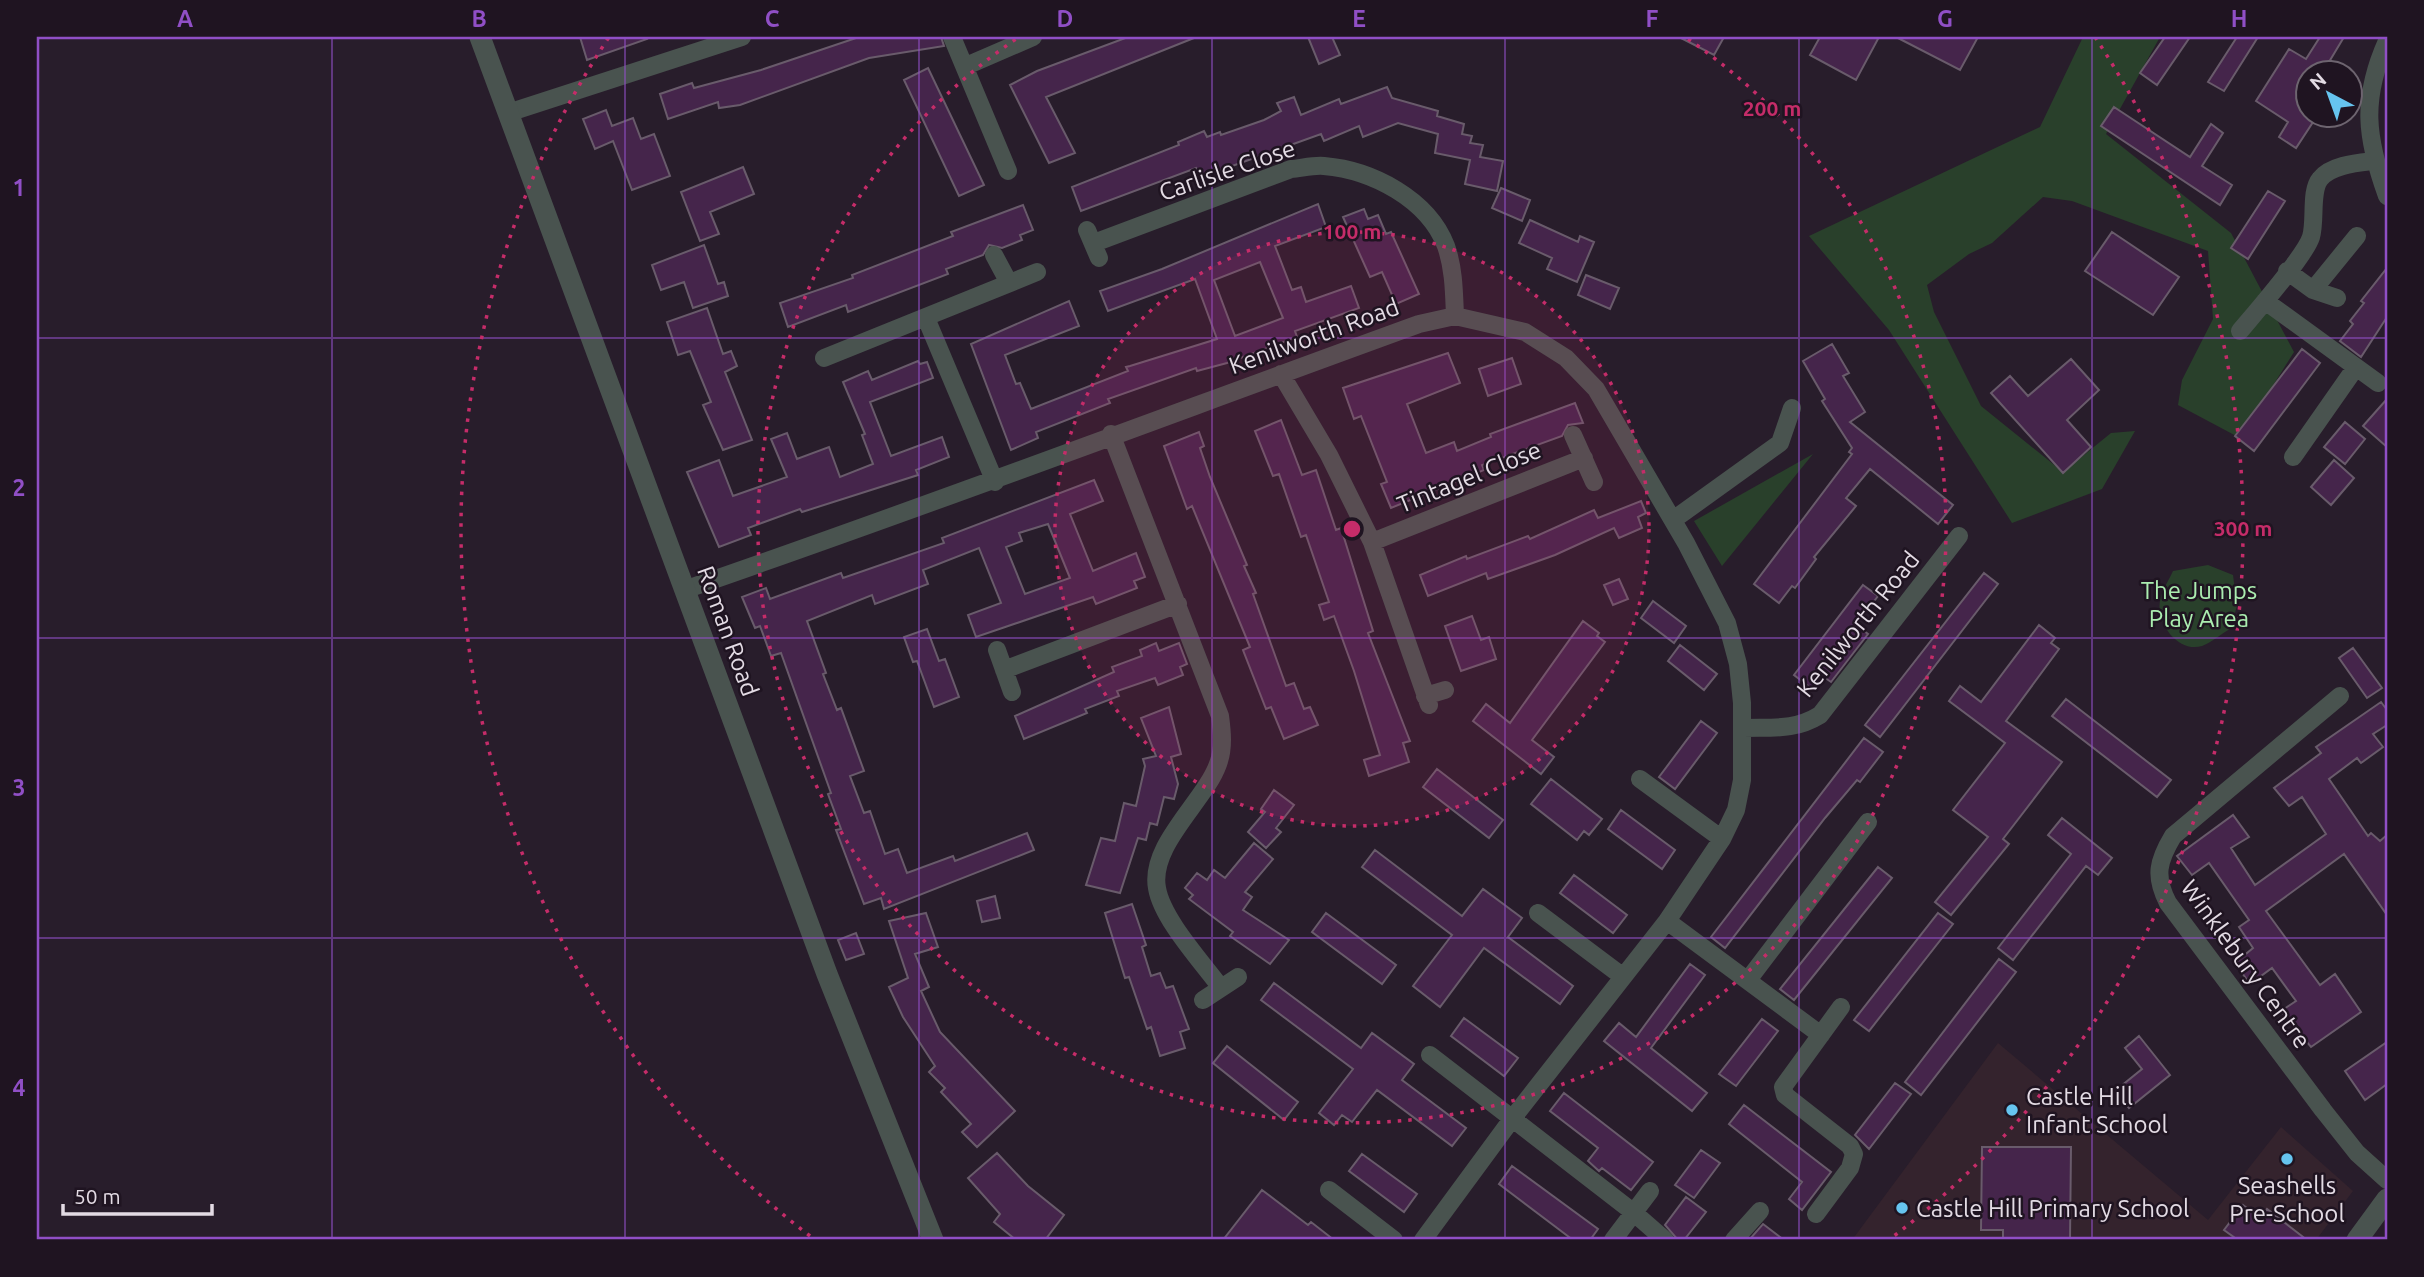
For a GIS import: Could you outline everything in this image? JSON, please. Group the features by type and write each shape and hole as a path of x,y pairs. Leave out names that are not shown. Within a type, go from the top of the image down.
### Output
{"street":[{"name":"Roman Road","path":"480,37 827,974 933,1240"},
{"path":"508,113 742,37"},
{"path":"951,37 966,66 1008,171"},
{"path":"966,66 1033,37"},
{"path":"2387,41 2375,68 2367,105 2374,161 2387,196"},
{"path":"2240,331 2311,239 2316,206 2314,189 2318,181 2326,172 2374,161"},
{"name":"Carlisle Close","path":"1093,244 1292,169 1322,165 1358,172 1383,183 1429,217 1445,244 1452,270 1455,316"},
{"path":"2313,290 2357,236"},
{"path":"994,255 1009,283"},
{"path":"2287,271 2313,290 2337,298"},
{"path":"824,358 1037,272"},
{"path":"2265,301 2378,383"},
{"name":"Kenilworth Road","path":"684,590 995,482 1111,435 1419,324 1455,316 1525,332 1566,358 1596,389 1673,520 1727,623 1738,664 1742,780 1736,810 1722,839 1667,921 1512,1119 1423,1240"},
{"path":"926,318 995,482"},
{"path":"2293,457 2356,367"},
{"path":"1281,374 1329,455 1372,542 1427,700 1446,690"},
{"path":"1673,520 1780,443 1792,408"},
{"path":"1111,435 1215,702 1223,739 1218,764 1172,835 1159,865 1156,887 1164,908 1221,988"},
{"name":"Tintagel Close","path":"1573,435 1594,482"},
{"name":"Tintagel Close","path":"1372,542 1584,458"},
{"name":"Kenilworth Road","path":"1742,728 1786,729 1805,725 1820,715 1959,536"},
{"path":"1004,670 1178,604"},
{"path":"997,650 1012,692"},
{"name":"Winklebury Centre","path":"2340,696 2173,836 2160,857 2157,873 2168,903 2287,1064 2357,1153 2387,1180"},
{"path":"1640,779 1722,839"},
{"path":"1748,980 1868,822"},
{"path":"1538,913 1622,976"},
{"path":"1667,921 1821,1035"},
{"path":"1203,1000 1238,977"},
{"path":"1816,1214 1850,1168 1854,1154 1850,1146 1785,1095 1783,1087 1841,1007"},
{"path":"1430,1055 1633,1212 1665,1240"},
{"path":"1329,1190 1394,1240"},
{"path":"1613,1240 1650,1191"},
{"path":"2357,1240 2387,1199"},
{"path":"1734,1240 1760,1212"}],"shaded area":[{"name":"Castle Hill Infant School","path":"1998,1043 2208,1220 2281,1127 2353,1191 2316,1240 1852,1240"}],"green space":[{"path":"2083,37 2160,37 2106,134 2231,233 2294,352 2240,438 2178,405 2182,380 2213,319 2208,251 2072,201 2043,197 1992,243 1969,254 1927,285 1934,312 1981,406 2063,472 2111,433 2135,431 2102,489 2012,523 1889,330 1809,236 2040,127"},
{"path":"1813,454 1722,566 1694,521"},
{"name":"The Jumps Play Area","path":"2208,565 2233,575 2237,606 2230,629 2209,643 2193,647 2177,641 2165,627 2160,610 2161,597 2173,571"}],"building":[{"path":"580,37 646,37 647,39 587,60"},
{"path":"859,37 941,37 944,46 869,58 740,105 719,108 718,102 668,119 660,94 692,83 694,88 761,70"},
{"path":"1128,37 1194,38 1046,97 1075,153 1049,163 1010,85 1037,71"},
{"path":"1308,37 1332,37 1340,55 1319,64"},
{"path":"1679,37 1724,37 1714,55"},
{"path":"1820,37 1879,37 1856,80 1810,55"},
{"path":"1896,37 1978,37 1960,70"},
{"path":"2165,37 2190,37 2157,85 2140,73"},
{"path":"2237,37 2258,37 2224,91 2208,82"},
{"path":"2320,37 2344,37 2330,60 2294,60 2294,130 2308,130 2296,148 2279,137 2288,122 2256,101 2289,49 2306,59"},
{"path":"928,68 984,185 959,196 904,80"},
{"path":"1387,87 1392,98 1438,111 1437,116 1464,124 1462,134 1472,136 1470,143 1483,145 1480,157 1503,161 1497,191 1465,184 1470,160 1435,153 1438,134 1398,123 1363,137 1359,126 1324,141 1321,134 1199,178 1196,168 1081,211 1072,187 1179,145 1178,142 1204,131 1207,137 1220,132 1221,135 1264,120 1281,111 1277,103 1294,97 1301,115 1339,99 1341,104"},
{"path":"2114,107 2190,157 2211,124 2223,133 2202,166 2232,185 2220,205 2101,126"},
{"path":"606,110 612,126 633,118 641,139 654,134 670,176 632,190 613,141 595,149 583,119"},
{"path":"743,167 754,194 710,212 719,234 700,241 681,192"},
{"path":"1501,188 1530,200 1522,221 1492,208"},
{"path":"2268,191 2285,201 2248,259 2231,248"},
{"path":"1318,204 1326,227 1275,246 1292,290 1301,287 1306,302 1351,286 1359,308 1295,331 1297,337 1227,363 1197,371 1196,368 1108,399 1110,403 1036,432 1038,438 1011,450 971,344 1069,301 1079,326 1005,355 1016,384 1020,383 1031,409 1128,371 1126,367 1217,339 1195,279 1108,311 1100,291 1162,269","holes":["1260,262 1283,318 1235,336 1214,280"]},
{"path":"1023,205 1033,230 1020,235 1022,240 1002,248 989,245 983,255 946,269 948,274 848,312 846,305 788,327 780,303 853,278 852,275 953,236 951,232"},
{"path":"1364,209 1368,219 1378,215 1386,234 1391,232 1419,294 1396,304 1382,272 1370,277 1343,217"},
{"path":"1530,220 1578,242 1580,236 1594,242 1577,282 1547,269 1552,258 1519,243"},
{"path":"2112,232 2179,277 2153,315 2085,271"},
{"path":"704,245 718,284 724,282 728,296 693,308 684,282 661,290 652,265"},
{"path":"2387,268 2387,317 2361,357 2340,341 2353,324 2350,321 2364,303 2361,301"},
{"path":"1586,275 1619,288 1610,309 1578,295"},
{"path":"707,308 723,354 731,351 737,366 725,372 752,440 723,450 703,405 711,402 690,351 678,355 667,322"},
{"path":"1832,344 1849,373 1843,376 1865,412 1850,422 1953,505 1938,524 1870,469 1846,498 1856,506 1814,557 1816,559 1795,588 1792,586 1779,603 1754,584 1852,454 1849,452 1852,448 1822,401 1825,399 1803,361"},
{"path":"2302,349 2320,363 2254,451 2235,436"},
{"path":"1448,353 1460,383 1407,404 1426,453 1454,442 1457,451 1491,437 1490,434 1575,403 1583,423 1568,425 1562,436 1482,465 1484,470 1391,508 1381,484 1387,482 1361,416 1354,419 1343,388"},
{"path":"1512,358 1521,384 1488,396 1479,369"},
{"path":"2071,359 2099,390 2067,420 2091,447 2063,473 1991,393 2010,376 2028,396"},
{"path":"918,361 920,364 927,362 933,378 870,402 891,456 942,437 949,457 916,470 918,475 802,512 800,509 748,528 751,535 719,547 687,472 719,460 733,496 787,477 771,439 787,433 797,459 829,447 840,477 873,464 862,435 865,434 843,382 868,371 872,380"},
{"path":"2387,399 2387,447 2363,426"},
{"path":"1281,420 1302,475 1316,470 1336,530 1341,528 1373,631 1368,633 1410,741 1403,743 1409,762 1369,776 1364,760 1380,755 1354,671 1334,616 1324,620 1319,605 1329,602 1306,535 1301,537 1279,474 1273,476 1255,431"},
{"path":"2345,422 2365,439 2345,464 2324,447"},
{"path":"1199,432 1204,446 1200,448 1247,565 1244,566 1256,593 1253,594 1286,686 1294,683 1304,709 1310,707 1318,725 1284,739 1271,707 1266,709 1243,650 1250,647 1192,506 1187,509 1164,446"},
{"path":"2334,460 2354,478 2331,505 2311,487"},
{"path":"1094,480 1103,501 1070,514 1093,571 1136,553 1145,577 1134,581 1137,588 1096,604 1093,597 976,637 968,615 1001,603 979,548 923,570 928,584 875,604 872,595 807,621 826,673 823,674 837,710 841,708 864,771 850,776 864,813 870,811 885,854 898,849 907,873 953,856 955,861 1027,833 1034,850 884,909 881,898 864,904 836,830 841,829 828,794 831,793 781,653 771,656 760,626 755,628 742,597 766,588 770,599 841,573 843,578 944,543 942,538","holes":["1048,524 1070,578 1025,594 1006,547 1022,541 1019,533"]},
{"path":"1641,501 1646,513 1638,517 1642,528 1619,538 1614,528 1555,555 1488,579 1486,573 1428,596 1420,575 1466,556 1467,559 1528,536 1530,539 1594,510 1598,518"},
{"path":"1984,573 1998,584 1880,737 1865,725"},
{"path":"1619,579 1628,599 1613,605 1604,585"},
{"path":"1863,585 1878,596 1856,625 1868,634 1831,682 1821,675 1811,688 1794,675"},
{"path":"1653,601 1686,626 1674,643 1641,618"},
{"path":"1472,616 1481,640 1489,637 1496,659 1461,671 1445,626"},
{"path":"1583,621 1599,633 1597,636 1605,642 1532,740 1554,757 1541,774 1473,721 1486,704 1510,723"},
{"path":"2039,625 2055,638 2051,643 2059,649 2006,721 2062,762 2003,839 2009,844 1951,915 1935,902 1988,837 1953,810 2005,743 1949,701 1960,686 1981,702"},
{"path":"927,629 939,661 945,659 959,697 934,707 917,661 913,662 904,637"},
{"path":"1156,643 1159,651 1179,643 1187,664 1180,667 1183,675 1158,685 1155,678 1117,691 1119,696 1085,709 1087,713 1024,739 1015,716 1114,672 1112,667 1142,656 1140,650"},
{"path":"1680,645 1717,674 1704,690 1668,661"},
{"path":"2353,648 2382,688 2367,698 2339,658"},
{"path":"2066,699 2171,780 2157,797 2052,716"},
{"path":"2381,702 2387,710 2387,725 2373,734 2383,747 2361,763 2357,758 2329,779 2368,836 2371,833 2380,841 2387,835 2387,915 2344,854 2266,911 2320,985 2335,974 2361,1012 2311,1047 2281,1011 2296,1001 2272,968 2250,984 2235,963 2253,948 2239,927 2249,920 2209,863 2192,875 2177,856 2233,815 2249,837 2231,848 2255,885 2326,834 2302,797 2289,806 2274,788 2321,753 2316,747"},
{"path":"1169,707 1181,754 1171,757 1178,784 1174,799 1164,797 1157,825 1150,823 1146,840 1138,838 1120,893 1086,885 1101,838 1115,841 1124,803 1136,806 1145,766 1143,759 1156,756 1141,718"},
{"path":"1701,721 1717,733 1675,789 1659,777"},
{"path":"1864,738 1883,752 1860,782 1857,780 1825,818 1725,948 1711,937"},
{"path":"1437,769 1503,820 1489,838 1423,787"},
{"path":"1551,779 1602,819 1589,835 1584,831 1577,840 1531,804"},
{"path":"1274,790 1294,805 1276,828 1281,832 1266,848 1248,832 1265,812 1261,809"},
{"path":"1621,810 1675,850 1662,869 1608,829"},
{"path":"2062,818 2112,858 2098,875 2086,866 2013,960 1998,948 2071,854 2048,835"},
{"path":"1254,843 1273,859 1245,892 1252,897 1243,910 1289,940 1270,964 1230,936 1233,932 1189,899 1193,895 1185,888 1197,873 1207,880 1214,870 1225,878"},
{"path":"1375,850 1462,916 1483,889 1522,918 1508,937 1573,986 1560,1004 1484,948 1440,1007 1413,986 1452,935 1362,867"},
{"path":"1878,867 1892,878 1794,1000 1780,989"},
{"path":"1574,875 1627,915 1613,933 1560,893"},
{"path":"995,896 1000,918 982,922 977,901"},
{"path":"1132,904 1146,945 1142,947 1151,976 1160,973 1166,988 1173,986 1189,1029 1180,1032 1185,1048 1160,1056 1151,1027 1147,1029 1129,977 1125,978 1105,913"},
{"path":"926,913 938,947 915,954 929,987 921,991 940,1032 1015,1111 977,1147 962,1132 971,1124 941,1092 945,1088 929,1072 935,1066 903,1017 889,987 908,978 889,921"},
{"path":"1326,913 1396,965 1382,984 1312,932"},
{"path":"1938,913 1953,924 1869,1031 1854,1020"},
{"path":"856,933 864,954 846,960 838,940"},
{"path":"1999,959 2016,972 1921,1095 1905,1082"},
{"path":"1690,964 1705,975 1651,1048 1707,1093 1692,1111 1604,1041 1619,1023 1636,1037"},
{"path":"1274,983 1361,1048 1372,1033 1414,1064 1402,1080 1466,1128 1452,1146 1377,1090 1352,1122 1342,1115 1334,1125 1319,1113 1353,1069 1261,1000"},
{"path":"1464,1018 1518,1058 1504,1076 1451,1036"},
{"path":"1762,1019 1778,1031 1736,1086 1719,1074"},
{"path":"2139,1036 2170,1075 2129,1108 2115,1091 2142,1069 2125,1048"},
{"path":"2387,1042 2387,1084 2365,1100 2345,1071"},
{"path":"1227,1046 1298,1102 1284,1120 1213,1063"},
{"path":"1895,1083 1911,1094 1869,1149 1855,1135"},
{"path":"1564,1093 1653,1162 1631,1190 1602,1168 1599,1171 1588,1161 1598,1148 1550,1111"},
{"path":"1744,1105 1831,1172 1802,1210 1789,1199 1802,1182 1729,1124"},
{"path":"1982,1147 2071,1147 2070,1240 2003,1240 2003,1230 1981,1230"},
{"path":"1701,1150 1720,1163 1694,1198 1675,1185"},
{"path":"997,1153 1028,1186 1064,1215 1045,1240 1016,1240 994,1222 1000,1214 968,1178"},
{"path":"1362,1154 1417,1194 1404,1212 1349,1171"},
{"path":"1512,1166 1598,1229 1590,1240 1573,1240 1499,1184"},
{"path":"1262,1190 1308,1225 1311,1222 1334,1240 1223,1240"},
{"path":"1686,1197 1706,1212 1684,1240 1678,1240 1665,1225"},
{"path":"2243,1205 2260,1218 2267,1209 2307,1240 2238,1240 2224,1230"},
{"path":"1763,1224 1784,1240 1749,1240"}],"place":[{"name":"Castle Hill Infant School","path":"2012,1110"},
{"name":"Seashells Pre-School","path":"2287,1159"},
{"name":"Castle Hill Primary School","path":"1902,1208"}]}
